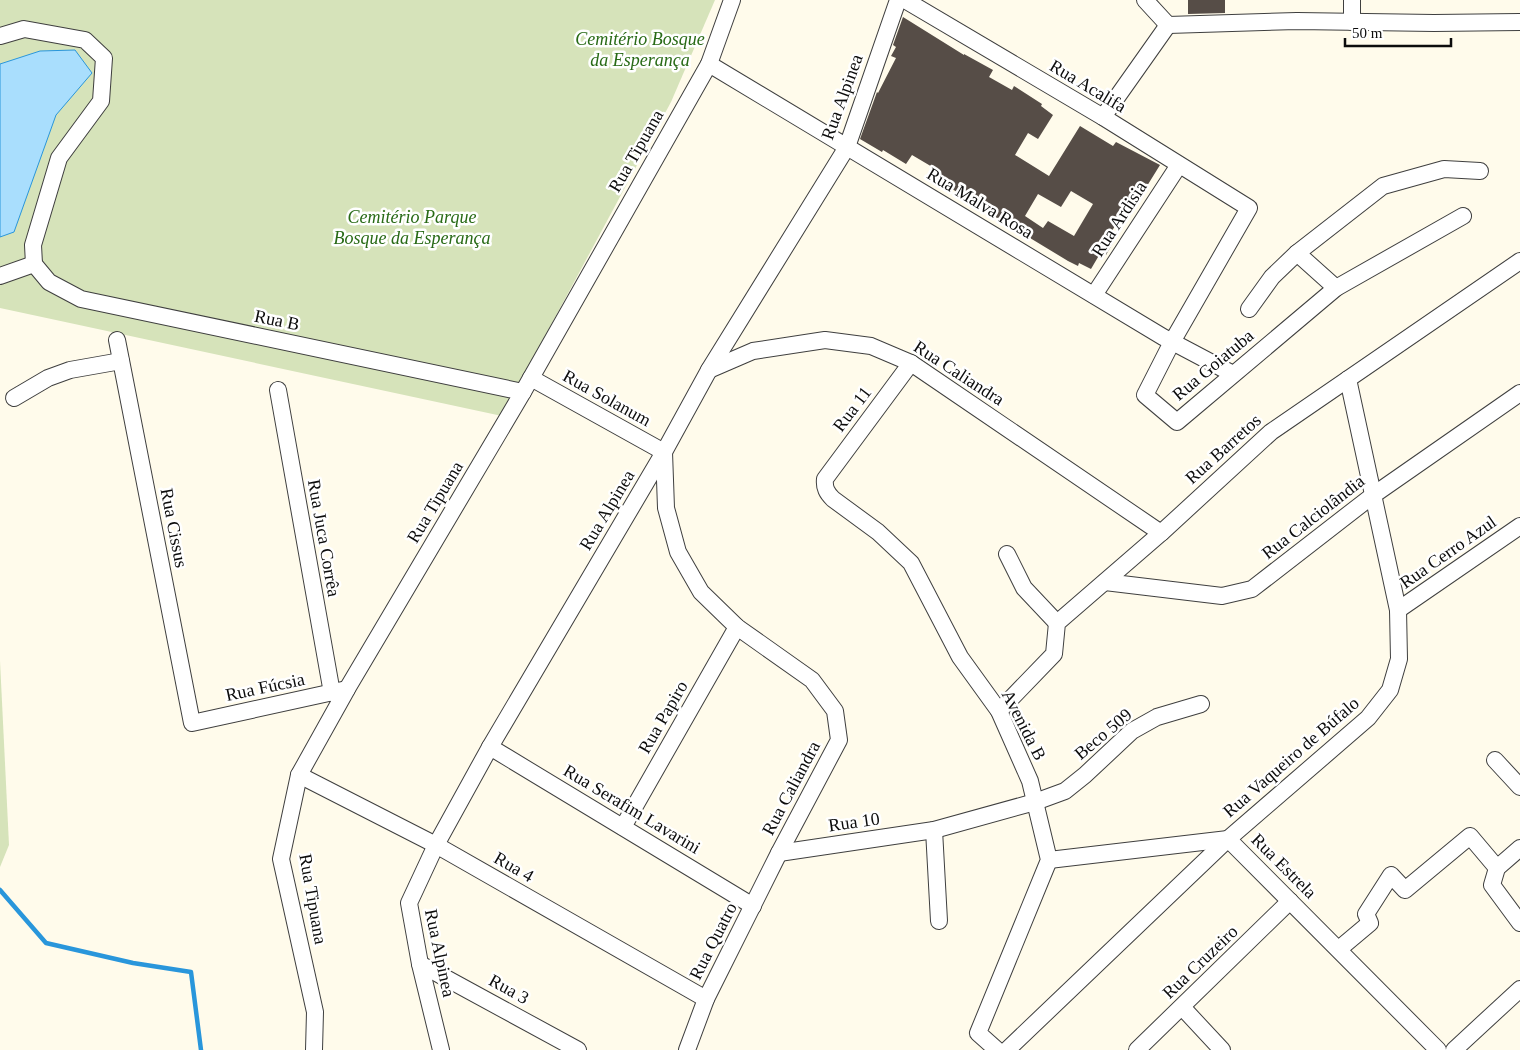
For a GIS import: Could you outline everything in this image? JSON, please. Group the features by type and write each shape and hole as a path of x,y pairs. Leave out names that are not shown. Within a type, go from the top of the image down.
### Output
{"street":[{"name":"Rua Tipuana","path":"314,1050 315,1012 281,859 299,775 339,691 527,385 709,64 732,0"},
{"name":"Rua Alpinea","path":"442,1050 420,964 409,903 436,845 490,747 664,452 710,370 847,147 898,0"},
{"name":"Rua Acalifa","path":"905,0 1102,117 1249,208"},
{"path":"1145,0 1168,24 1297,20 1352,22 1520,22"},
{"path":"1352,0 1352,22"},
{"path":"1102,117 1168,24"},
{"path":"0,36 24,29 85,40 104,58 101,101 59,158 33,245 34,264 0,276"},
{"name":"Rua Malva Rosa","path":"709,64 1172,342 1233,374"},
{"name":"Rua Ardisia","path":"1094,295 1179,165"},
{"path":"1249,309 1272,277 1297,253 1383,186 1444,169 1480,171"},
{"name":"Rua Goiatuba","path":"1249,208 1172,342 1146,395 1177,422 1336,288 1463,216"},
{"path":"1297,253 1336,288"},
{"name":"Rua Barretos","path":"1057,623 1161,533 1271,432 1520,261"},
{"name":"Rua B","path":"34,264 48,282 81,298 527,385"},
{"name":"Rua Cissus","path":"117,340 192,724"},
{"name":"Rua Caliandra","path":"710,370 753,351 825,340 871,346 911,363 1161,533"},
{"path":"14,398 48,378 70,370 121,361"},
{"name":"Rua 11","path":"825,479 911,363"},
{"name":"Rua Vaqueiro de Búfalo","path":"1007,1050 1228,838 1368,718 1390,690 1398,659 1398,610 1348,379"},
{"name":"Rua Solanum","path":"527,385 664,452"},
{"name":"Rua Juca Corrêa","path":"278,390 339,691"},
{"name":"Rua Calciolândia","path":"1105,582 1222,596 1252,589 1372,496 1520,393"},
{"name":"Rua Caliandra","path":"664,452 666,508 678,552 701,592 738,627 812,680 835,711 839,740 780,853"},
{"name":"Avenida B","path":"825,479 824,485 827,493 833,499 878,532 911,563 960,657 999,711 1030,781 1049,860"},
{"name":"Rua Cerro Azul","path":"1398,610 1520,526"},
{"path":"999,711 1054,654 1057,623 1024,588 1007,554"},
{"name":"Rua Papiro","path":"623,827 738,627"},
{"name":"Rua Fúcsia","path":"192,724 339,691"},
{"name":"Beco 509","path":"1035,802 1065,791 1132,731 1157,717 1201,704"},
{"name":"Rua Serafim Lavarini","path":"490,747 753,906"},
{"path":"1495,760 1520,787"},
{"name":"Rua 4","path":"299,775 436,845 706,999"},
{"name":"Rua 10","path":"780,853 934,830 1035,802"},
{"path":"934,830 939,921"},
{"path":"1339,950 1370,922 1366,914 1391,875 1405,890 1470,836 1496,868"},
{"name":"Rua Estrela","path":"1049,860 1228,838 1438,1050"},
{"path":"1520,848 1496,868 1492,885 1520,923"},
{"name":"Rua Quatro","path":"687,1050 706,999 780,853"},
{"path":"997,1050 978,1033 1049,860"},
{"name":"Rua Cruzeiro","path":"1137,1050 1290,901"},
{"name":"Rua 3","path":"420,964 578,1050"},
{"path":"1454,1050 1520,989"},
{"path":"1182,1007 1222,1050"}],"green space":[{"name":"Cemitério Parque Bosque da Esperança","path":"0,0 715,0 671,102 502,416 0,308"},
{"path":"0,661 9,845 0,867"}],"water":[{"path":"75,50 92,73 56,115 14,232 0,237 0,64 40,51"}],"building":[{"path":"1188,0 1225,0 1225,13 1188,14"},
{"path":"903,17 964,55 993,70 989,77 1012,90 1014,86 1042,104 1041,106 1053,115 1038,139 1028,133 1015,155 1049,176 1080,126 1113,146 1116,142 1160,165 1147,186 1140,182 1108,238 1114,241 1106,255 1101,252 1091,269 1079,263 1078,266 929,175 934,168 912,155 906,164 860,139 877,92 896,58 891,56 896,47 893,45","holes":["1071,191 1093,204 1074,236 1048,221 1043,228 1025,216 1038,194 1061,207"]}],"waterway":[{"path":"0,890 46,943 133,963 191,972 201,1050"}],"park label":[{"name":"Cemitério Bosque da Esperança","path":"640,49"}]}
